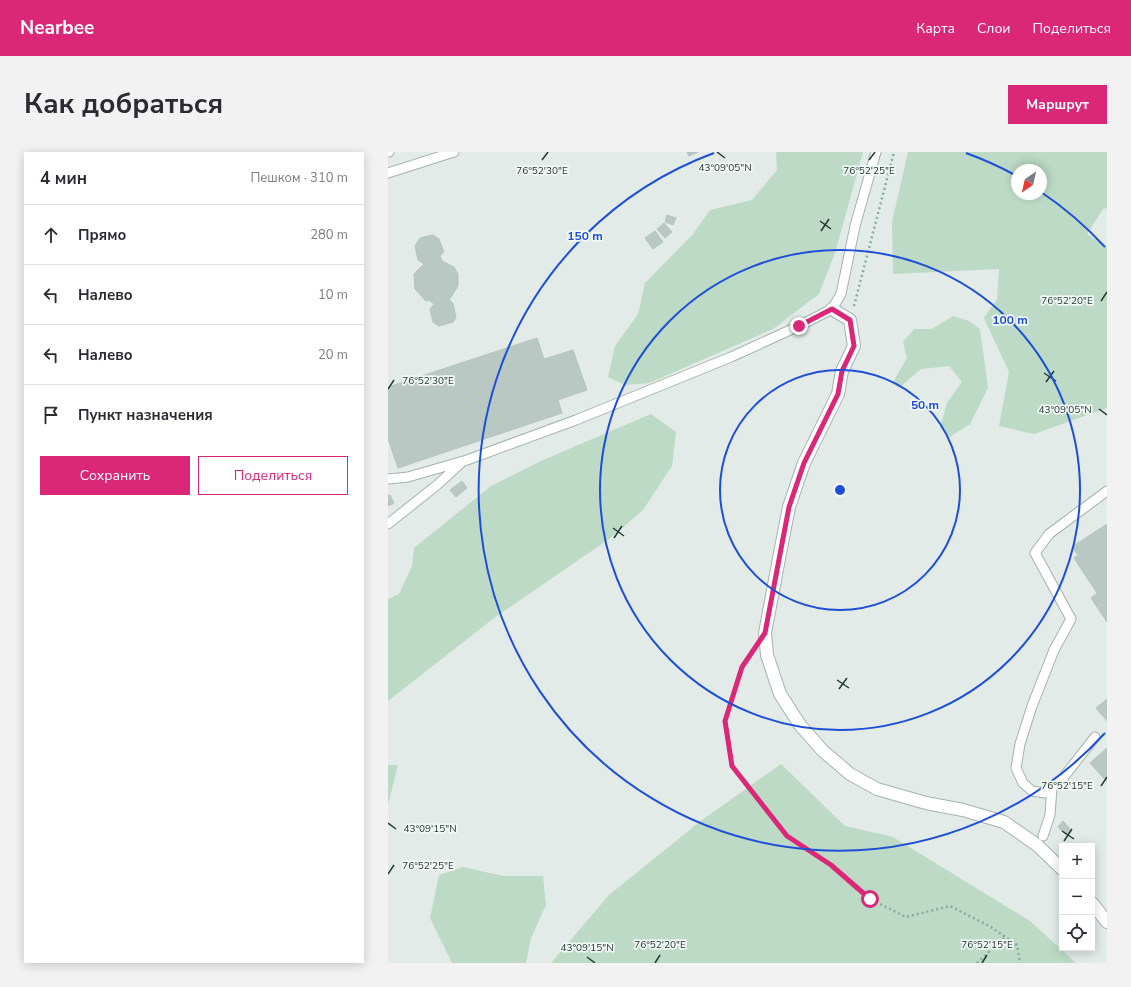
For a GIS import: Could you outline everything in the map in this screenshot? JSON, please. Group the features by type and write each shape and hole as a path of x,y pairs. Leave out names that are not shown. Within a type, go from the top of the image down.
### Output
{"street":[{"path":"832,309 850,320 854,346 842,371 838,394 804,463 789,507 765,633 767,655 780,694 800,725 822,750 850,774 877,789 926,804 963,810 1004,822 1040,841 1059,865"},
{"path":"1095,907 1107,922"}],"lane":[{"path":"388,173 454,152"},
{"path":"388,479 408,476 464,461 576,420 731,357 832,309 841,294 855,226 876,152"},
{"path":"388,524 437,485 464,461"},
{"path":"1095,736 1063,778 1045,793 1032,791 1024,783 1016,768 1020,744 1032,706 1054,650 1071,619 1035,552 1049,534 1107,492"},
{"path":"1040,841 1050,815 1052,788"}],"path":[{"path":"850,320 894,152"},
{"path":"765,633 742,667 725,721 732,766 787,836 831,865 870,899 906,917 950,906 1017,945 1020,963"},
{"path":"977,963 1005,937"}],"green space":[{"path":"776,152 863,152 835,253 819,294 773,329 649,383 625,385 608,377 615,346 638,314 645,283 693,234 710,210 752,200 777,170"},
{"path":"908,152 1107,152 1107,208 1103,209 1087,234 1107,247 1107,408 1034,434 999,426 1009,372 984,318 997,299 999,269 893,274 892,222"},
{"path":"953,316 969,321 980,329 988,388 970,424 948,438 940,427 947,403 962,382 949,366 921,369 900,387 892,384 907,358 903,342 914,329 932,329"},
{"path":"651,414 676,432 672,466 643,510 609,539 494,618 388,701 388,599 399,594 412,566 414,548 491,486 543,460"},
{"path":"781,764 845,826 893,837 1030,921 1059,947 1059,951 1063,951 1076,963 551,963 609,895 702,820"},
{"path":"388,765 398,765 388,805"},
{"path":"463,867 503,876 543,876 546,905 531,938 526,963 452,963 430,918 439,875"}],"building":[{"path":"687,152 698,152 689,156"},
{"path":"667,215 676,218 673,225 665,222"},
{"path":"664,223 672,232 665,238 657,229"},
{"path":"655,231 663,242 653,249 645,238"},
{"path":"433,235 439,239 444,252 440,256 442,261 454,267 458,274 458,286 449,300 453,303 456,318 453,322 439,326 433,322 430,309 434,304 429,300 426,301 415,289 414,274 424,264 418,260 415,246 420,238"},
{"path":"537,338 544,359 573,350 587,390 558,400 562,413 398,468 388,439 388,387"},
{"path":"462,481 467,488 456,497 450,490"},
{"path":"390,495 394,503 388,506 388,496"},
{"path":"1107,524 1107,622 1091,598 1097,593 1074,558 1078,555 1072,547"},
{"path":"1107,699 1107,721 1096,708"},
{"path":"1107,748 1107,782 1090,763"},
{"path":"1063,821 1071,830 1066,835 1058,827"}],"route":[{"path":"799,326 832,309 850,320 854,346 842,371 838,394 804,463 789,507 765,633 742,667 725,721 732,766 787,836 831,865 870,899"}]}
